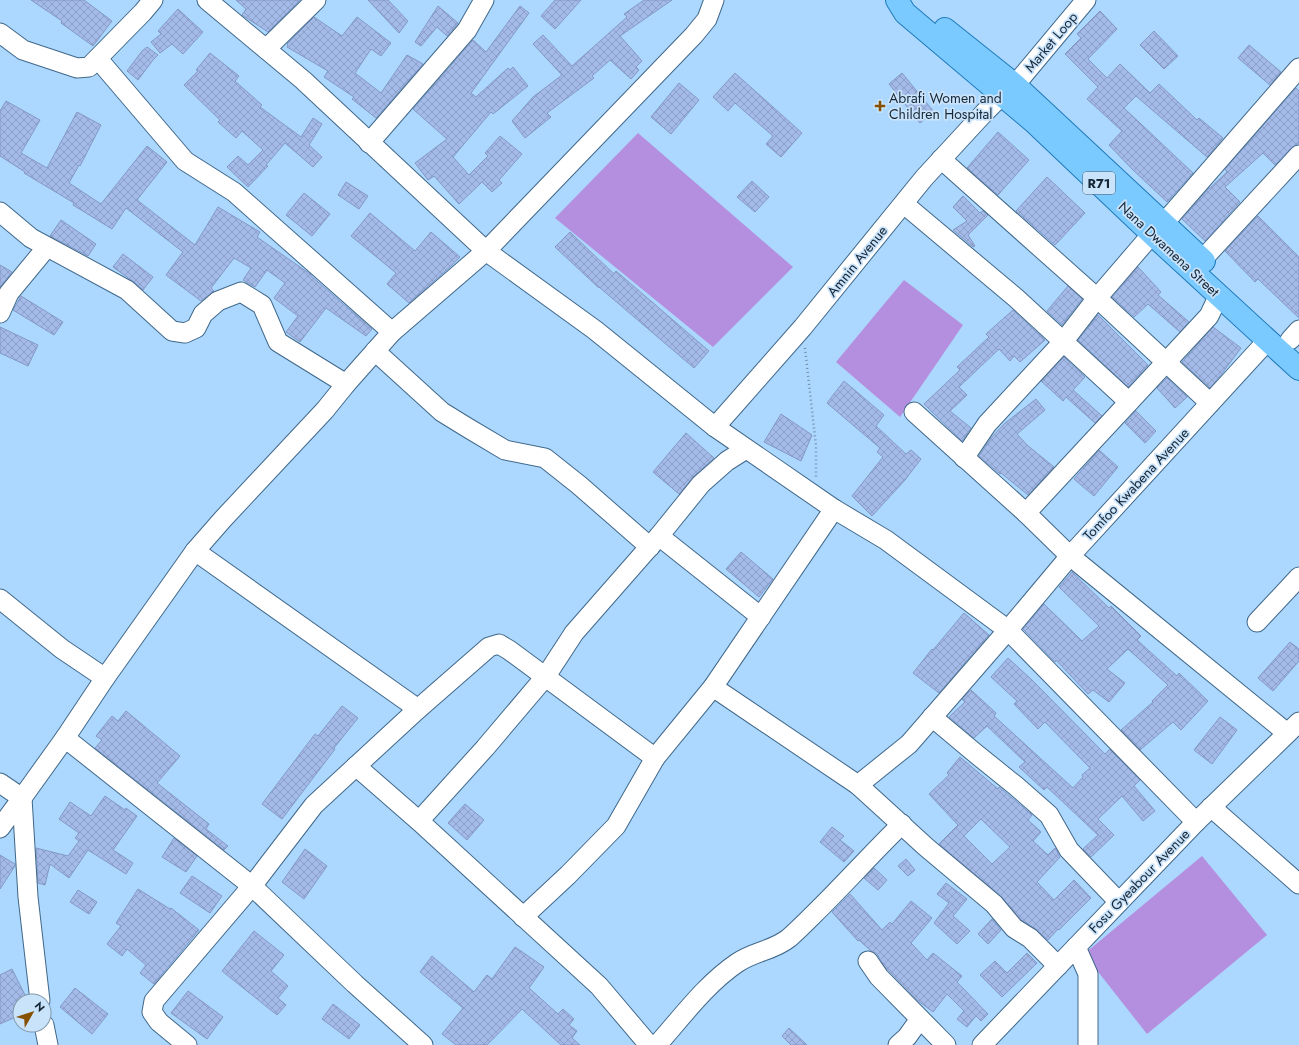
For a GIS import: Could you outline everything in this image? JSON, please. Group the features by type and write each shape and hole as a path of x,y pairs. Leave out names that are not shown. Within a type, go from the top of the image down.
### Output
{"main road":[{"name":"Nana Dwamena Street","path":"897,0 905,13 1008,90"},
{"name":"Nana Dwamena Street","path":"906,0 913,4 1008,90 1158,229 1219,296 1299,369"},
{"name":"Nana Dwamena Street","path":"1158,229 1202,260 1296,340"}],"street":[{"path":"0,33 23,50 77,68 89,67 153,0"},
{"path":"208,0 303,80 486,251 594,330 715,427 834,509 886,540 1008,630 1196,822"},
{"path":"266,49 316,0"},
{"path":"369,143 467,30 484,0"},
{"path":"0,828 65,738 105,678 196,550 228,513 325,410 392,332 486,251 694,35 707,19 714,0"},
{"name":"Market Loop","path":"1008,90 1086,0"},
{"path":"98,59 184,161 234,192 392,332"},
{"path":"964,458 987,424 1063,342 1097,298 1297,75"},
{"name":"Amnin Avenue","path":"715,427 803,328 941,159 1008,90"},
{"path":"1202,260 1299,155"},
{"path":"941,159 1097,298 1210,403"},
{"path":"904,204 1016,298 1129,402"},
{"path":"0,212 31,238 127,290 172,331 185,333 196,328 203,314 218,301 240,292 262,305 278,342 346,384"},
{"path":"0,313 9,293 47,246"},
{"path":"1026,513 1209,316 1219,296"},
{"name":"Tomfoo Kwabena Avenue","path":"858,785 909,744 1070,556 1268,340"},
{"path":"375,351 442,412 505,450 544,458 655,542 761,617"},
{"path":"914,412 1026,513 1070,556 1293,728"},
{"path":"419,821 485,748 546,676 574,633 655,542 701,484 727,462 746,449"},
{"path":"523,916 568,875 616,826 655,758 713,687 834,509"},
{"path":"196,550 418,709"},
{"path":"1257,622 1299,577"},
{"path":"0,598 62,649 105,678"},
{"path":"187,1045 159,1022 152,1012 154,1001 252,886 314,805 418,709 489,647 499,644 509,650 655,758"},
{"path":"713,687 858,785 994,904 1014,928 1030,938 1058,966"},
{"path":"932,717 1049,815 1069,850 1119,902"},
{"name":"Fosu Gyeabour Avenue","path":"982,1045 1196,822 1293,728"},
{"path":"65,738 252,886 355,984 424,1045"},
{"path":"356,766 419,821 599,986 649,1045"},
{"path":"0,783 22,798"},
{"path":"22,798 28,897 39,993"},
{"path":"1211,807 1299,884"},
{"path":"657,1045 699,998 738,962 750,956 777,947 789,938 902,824"},
{"path":"1076,947 1088,974 1088,1045"},
{"path":"868,961 879,977 946,1045"},
{"path":"898,1045 907,1037 920,1019"},
{"path":"46,1033 48,1045"}],"path":[{"path":"803,328 816,446 816,496"}],"shaded area":[{"path":"638,133 793,267 713,347 555,218"},
{"path":"904,280 963,325 900,417 836,362"},
{"path":"1202,856 1267,935 1147,1034 1084,954"}],"building":[{"path":"31,0 84,0 112,21 93,46 61,23 62,21"},
{"path":"236,0 300,0 268,32 242,15 246,9"},
{"path":"368,0 388,0 408,21 399,33"},
{"path":"555,0 581,0 555,29 541,16"},
{"path":"644,0 672,0 620,36 642,61 636,67 639,70 631,79 610,60 592,76 594,78 547,113 551,117 525,138 512,121 533,97 562,75 533,44 543,35 572,66 627,17 624,14"},
{"path":"438,6 458,23 447,36 437,27 421,46 415,42"},
{"path":"520,6 529,13 471,93 476,97 508,68 510,70 513,67 528,86 493,114 491,112 453,157 469,175 488,156 485,153 500,136 522,154 499,180 502,183 492,192 482,182 459,204 434,176 428,180 415,163 447,139 413,109 473,40 486,52"},
{"path":"178,9 203,32 183,54 172,44 160,53 151,42 161,34 158,31"},
{"path":"1100,11 1117,29 1088,59 1107,78 1120,64 1150,93 1159,84 1197,120 1199,118 1223,138 1207,157 1136,96 1124,108 1193,173 1167,202 1109,145 1122,131 1087,99 1098,87 1065,54 1081,38 1077,34"},
{"path":"314,17 342,36 357,17 391,43 381,56 371,49 355,73 381,93 407,55 423,64 376,118 352,99 354,97 324,77 328,71 287,47 287,44"},
{"path":"1154,31 1178,56 1164,69 1140,45"},
{"path":"1249,45 1281,72 1270,85 1238,58"},
{"path":"147,47 158,55 138,80 127,71 142,51"},
{"path":"210,53 239,76 235,81 262,105 260,107 301,137 313,118 322,124 309,145 322,157 313,167 285,143 266,165 268,166 248,187 227,167 238,156 248,165 263,150 242,131 236,138 218,122 220,120 184,85 198,71 196,70"},
{"path":"735,73 802,133 781,157 766,144 773,136 735,103 728,111 713,97"},
{"path":"902,73 934,112 920,123 889,84"},
{"path":"679,83 699,100 671,134 651,117"},
{"path":"1296,88 1299,91 1299,143 1291,148 1275,165 1263,153 1225,187 1240,202 1205,241 1182,219 1209,188 1227,172 1225,169"},
{"path":"6,101 40,120 21,153 47,168 77,112 101,125 80,166 79,165 69,183 101,204 147,146 167,162 137,200 195,245 218,207 260,232 257,237 310,274 372,329 366,336 326,308 300,342 286,332 298,316 274,298 285,283 267,270 255,287 243,280 251,268 234,258 211,288 214,291 201,301 166,275 183,252 126,208 112,229 0,156 0,111"},
{"path":"998,132 1029,160 998,195 967,168"},
{"path":"1047,177 1085,213 1055,245 1016,211"},
{"path":"752,181 769,197 755,212 737,197"},
{"path":"346,182 368,196 359,209 338,195"},
{"path":"304,193 330,214 312,236 286,215"},
{"path":"963,196 980,213 983,211 988,215 968,235 975,246 973,247 953,230 967,221 953,207"},
{"path":"370,213 415,251 431,232 460,257 409,303 387,284 396,273 351,236"},
{"path":"1258,216 1299,257 1299,318 1258,279 1255,282 1225,251"},
{"path":"61,220 96,244 88,256 50,236"},
{"path":"570,232 614,274 616,271 709,351 694,368 599,288 555,247"},
{"path":"123,254 153,277 143,290 113,267"},
{"path":"0,265 12,272 0,287"},
{"path":"1138,267 1161,292 1158,295 1189,322 1180,332 1148,304 1134,317 1112,297"},
{"path":"1068,286 1082,299 1062,325 1047,311"},
{"path":"21,296 63,322 54,335 13,310"},
{"path":"1013,310 1045,340 1020,362 1014,356 1010,361 999,349 959,387 967,395 950,411 971,428 962,441 924,404 960,370 957,367 989,337 986,334"},
{"path":"1098,315 1148,365 1128,387 1078,340"},
{"path":"0,327 38,345 28,366 0,353"},
{"path":"1213,327 1241,348 1210,388 1182,362"},
{"path":"1064,357 1085,377 1073,390 1102,416 1095,423 1066,397 1063,401 1041,381"},
{"path":"1167,378 1187,397 1175,408 1157,388"},
{"path":"844,381 884,415 876,426 906,454 911,450 921,459 905,480 872,516 852,496 883,457 877,452 880,448 827,403"},
{"path":"1036,399 1045,410 1017,434 1027,445 1054,467 1028,495 979,456 991,438 1005,423"},
{"path":"1136,411 1156,431 1145,443 1125,423"},
{"path":"781,414 812,435 801,461 764,442"},
{"path":"686,433 714,458 694,476 679,494 653,472"},
{"path":"1099,450 1118,467 1094,496 1074,479"},
{"path":"741,552 773,579 759,597 726,569"},
{"path":"1072,572 1109,608 1111,606 1141,636 1137,640 1177,676 1179,673 1208,701 1181,730 1173,722 1140,750 1121,730 1153,702 1152,701 1168,685 1128,649 1107,669 1125,683 1109,702 1093,690 1088,694 1056,660 1055,662 1023,629 1044,604 1082,641 1099,626 1059,587"},
{"path":"964,613 989,635 939,693 913,673"},
{"path":"1290,642 1299,649 1299,661 1273,691 1258,678"},
{"path":"1008,658 1032,680 1105,754 1110,749 1140,780 1134,786 1155,811 1143,821 1122,796 1098,819 1114,835 1091,857 1083,849 1098,835 1047,787 1044,790 1019,767 1025,762 987,726 974,738 949,717 965,702 962,699 971,690 996,713 994,716 1073,788 1083,777 1082,775 1090,768 1045,722 1038,729 1014,704 1017,701 991,677"},
{"path":"342,706 358,718 282,819 262,804 315,734 318,736"},
{"path":"126,711 180,756 157,783 209,824 206,829 228,846 224,850 95,748 102,740 96,736 112,716 118,721"},
{"path":"1220,717 1237,730 1212,764 1194,750"},
{"path":"960,757 1032,815 1028,820 1041,832 1033,841 1048,855 1055,848 1060,857 1037,882 1054,900 1074,880 1091,898 1048,940 1036,929 1021,920 1001,896 939,844 958,825 929,794 949,775 947,773","holes":["981,819 1010,847 992,864 964,836"]},
{"path":"105,796 125,810 126,808 137,816 113,850 133,863 126,874 88,850 69,878 50,864 45,885 38,883 36,848 68,856 79,841 75,838 79,833 59,819 70,802 91,816"},
{"path":"465,804 484,820 467,840 448,823"},
{"path":"832,827 844,836 840,840 854,851 844,862 820,842"},
{"path":"174,838 197,856 186,872 162,857"},
{"path":"305,849 327,866 304,899 282,882"},
{"path":"0,855 15,864 15,866 0,889"},
{"path":"906,859 915,870 908,876 898,866"},
{"path":"874,868 887,880 878,890 864,878"},
{"path":"192,876 222,896 210,913 180,893"},
{"path":"946,883 967,899 953,916 970,931 957,944 934,923 949,903 937,894"},
{"path":"138,889 170,909 171,908 199,930 154,984 140,973 146,965 127,949 122,956 107,944 121,926 116,923"},
{"path":"78,890 97,902 89,914 70,902"},
{"path":"850,894 882,930 890,922 892,924 911,901 932,918 911,943 927,960 933,953 962,976 957,982 988,1014 981,1021 976,1016 967,1027 957,1019 964,1011 947,994 933,1012 917,1000 884,966 877,954 859,940 858,941 832,912"},
{"path":"992,919 1001,930 988,944 978,934"},
{"path":"254,931 284,955 271,971 288,986 278,998 286,1005 277,1015 222,971"},
{"path":"515,947 544,967 529,988 558,1014 563,1009 574,1019 569,1025 577,1031 572,1038 580,1045 561,1045 522,1009 487,1045 456,1045 442,1034 463,1008 420,972 432,956 474,992 487,975 492,979"},
{"path":"1027,953 1037,963 1002,997 980,975 995,961 1007,973"},
{"path":"12,969 24,993 12,993 12,1019 0,1024 0,975"},
{"path":"75,988 108,1014 92,1034 60,1007"},
{"path":"188,991 223,1017 207,1039 171,1013"},
{"path":"333,1004 360,1025 349,1039 322,1019"},
{"path":"789,1028 807,1045 791,1045 782,1036"}],"place":[{"name":"Abrafi Women and Children Hospital","path":"880,106"}]}
